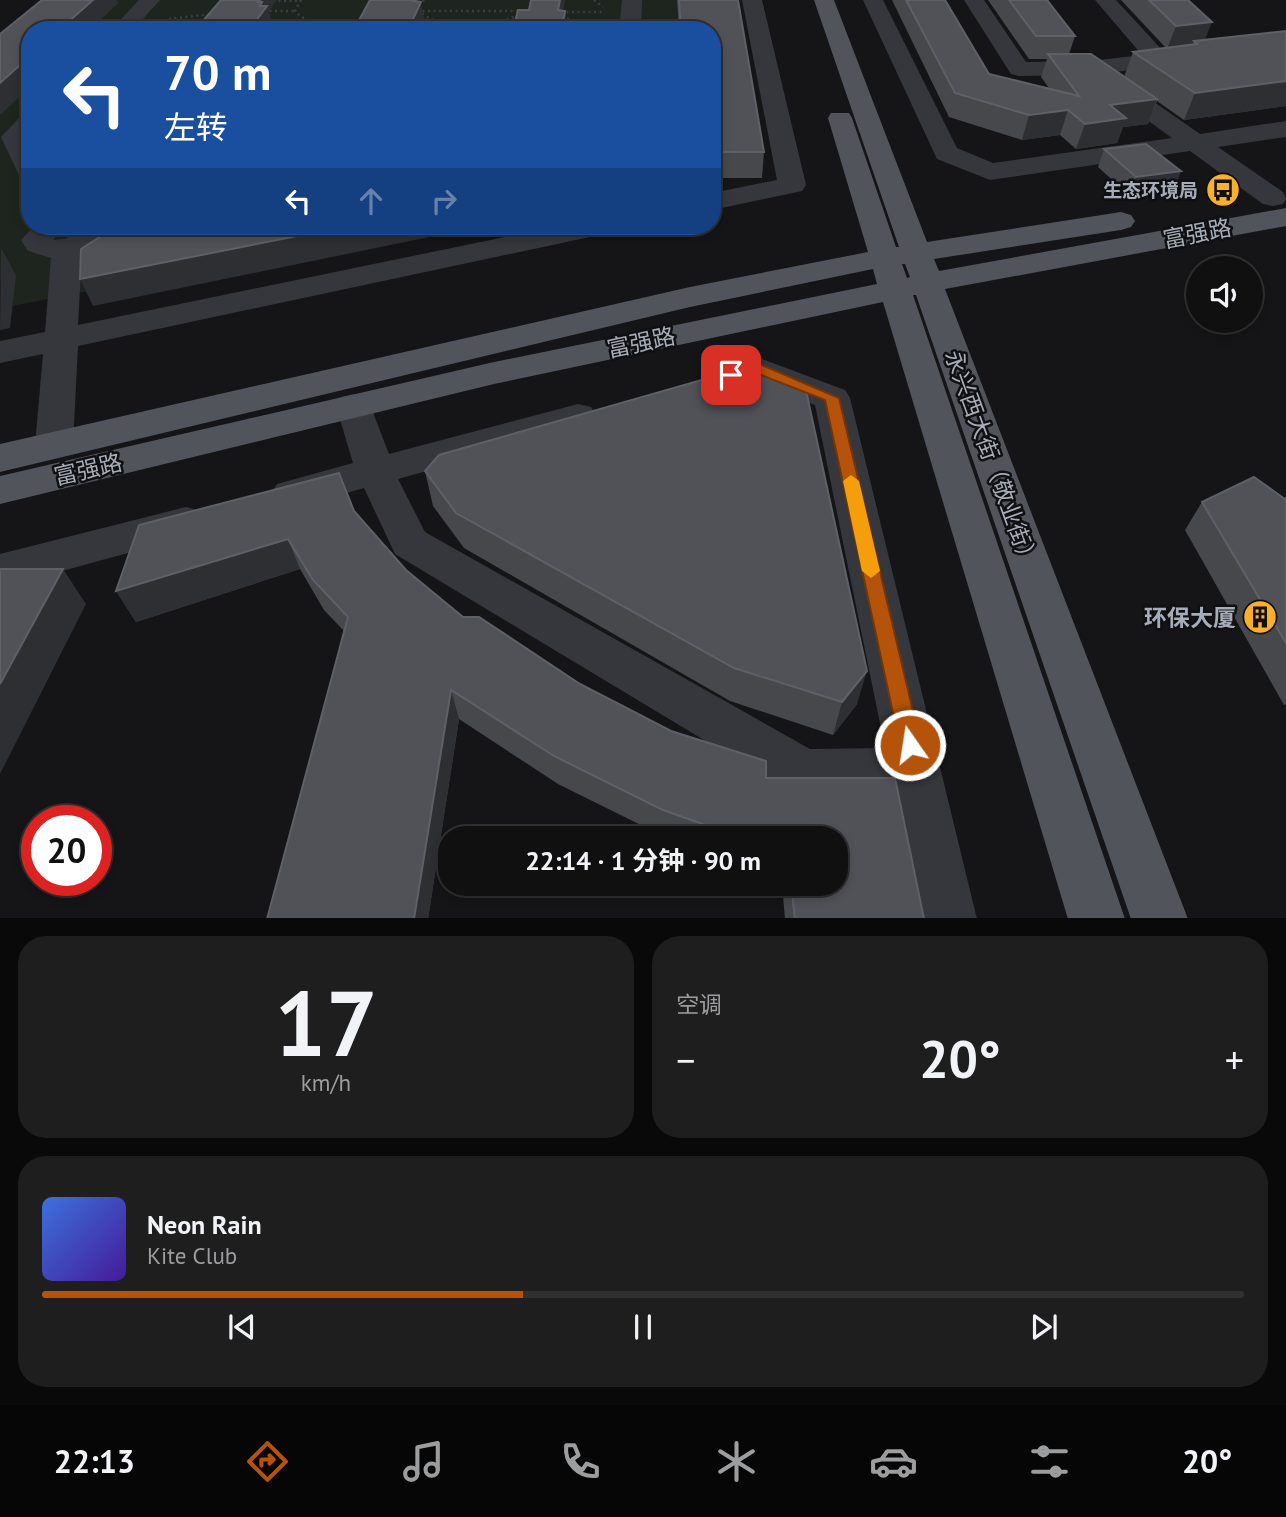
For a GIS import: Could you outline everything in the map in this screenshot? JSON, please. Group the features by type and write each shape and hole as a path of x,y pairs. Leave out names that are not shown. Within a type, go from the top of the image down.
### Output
{"main road":[{"name":"永兴西大街（敬业街）","path":"802,0 905,271 1160,918"},
{"name":"永兴西大街（敬业街）","path":"824,0 1097,918"},
{"name":"富强路","path":"0,458 690,296 905,271 1282,203"},
{"name":"富强路","path":"0,490 494,373 905,271"}],"lane":[{"path":"873,0 946,153 990,172 1286,130"},
{"path":"974,0 1019,69 1083,58 1159,60 1286,44"},
{"path":"1105,0 1159,60"},
{"path":"135,21 156,8"},
{"path":"721,200 792,185 754,8 730,16"},
{"path":"1083,58 1197,144 1282,203"},
{"path":"21,130 14,137 21,152"},
{"path":"54,445 61,339 58,237 90,239 92,235"},
{"path":"0,352 557,235"},
{"path":"717,379 757,368 832,398 949,918"},
{"path":"355,406 375,471 410,543 806,773 916,772"},
{"path":"260,502 612,407"},
{"path":"0,571 221,512"}],"path":[{"path":"424,0 420,12 426,18 436,21"},
{"path":"261,1 301,1"},
{"path":"295,11 301,1"},
{"path":"156,8 188,19 216,12"},
{"path":"255,12 295,11 308,21"},
{"path":"417,11 530,11"},
{"path":"501,21 517,16 519,11"},
{"path":"573,21 553,12 631,14"},
{"path":"364,21 373,20"}],"shaded area":[{"path":"115,0 686,0 681,21 91,21"},
{"path":"21,91 21,235 238,235 94,290 12,306 0,278 0,115"}],"building":[{"path":"42,0 93,0 69,21 21,21 21,64 0,83 0,34"},
{"path":"221,0 260,0 260,6 267,6 256,21 203,21"},
{"path":"370,0 421,2 412,21 359,21"},
{"path":"531,0 560,0 558,10 565,11 563,21 515,21 518,10 529,10"},
{"path":"679,0 738,0 764,152 721,152 721,21 680,21"},
{"path":"906,0 945,0 989,74 1079,96 1048,54 1091,54 1157,99 1110,105 1126,118 1085,124 1068,110 1029,115 955,93"},
{"path":"1009,0 1047,0 1075,36 1036,36"},
{"path":"1149,0 1188,0 1212,22 1176,26"},
{"path":"1286,31 1286,81 1195,93 1133,52 1197,44 1194,41"},
{"path":"1146,144 1181,171 1136,177 1104,149"},
{"path":"103,235 302,235 80,279 81,249"},
{"path":"754,365 805,386 867,671 842,702 734,668 456,513 425,471 439,455"},
{"path":"339,473 354,511 406,570 463,617 479,617 580,684 671,731 766,761 766,778 895,778 924,918 795,918 792,896 848,896 848,826 708,826 663,810 554,756 451,690 414,918 267,918 348,617 313,580 288,539 116,591 139,525"},
{"path":"1254,477 1286,498 1286,643 1202,502"},
{"path":"0,569 63,569 0,684"}],"slow traffic":[{"path":"851,481 871,571"}],"place":[{"name":"生态环境局","path":"1223,190"},
{"name":"环保大厦","path":"1260,617"}],"route":[{"path":"731,375 757,368 832,398 910,745"}]}
